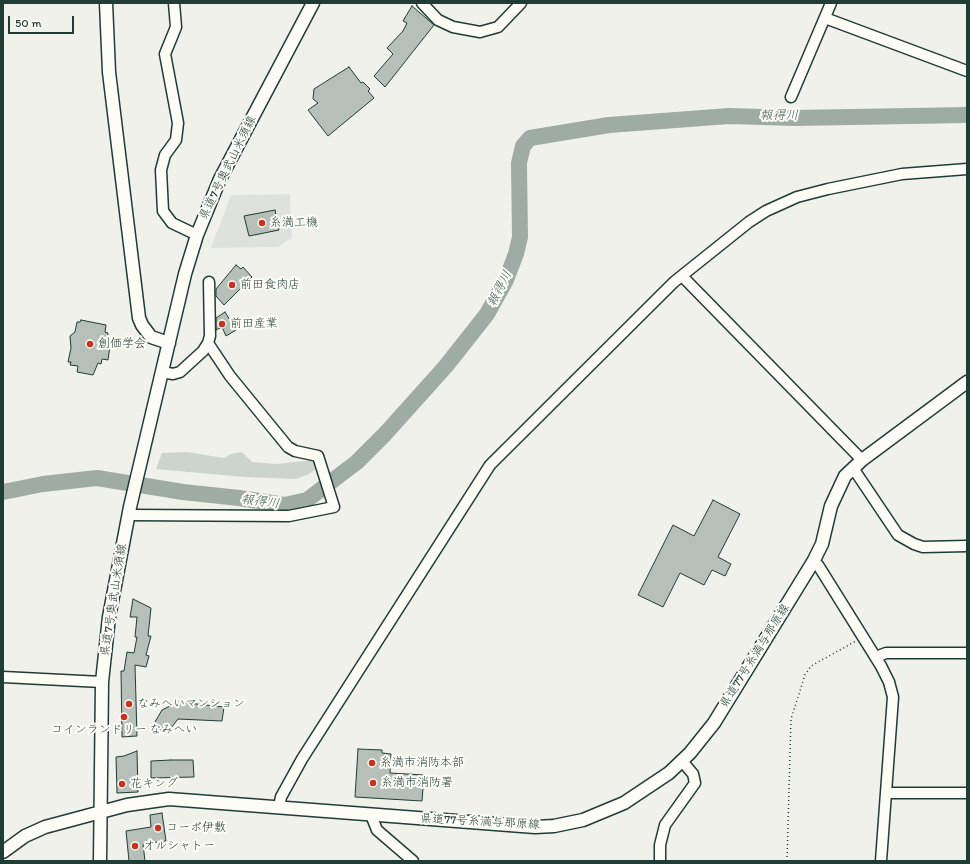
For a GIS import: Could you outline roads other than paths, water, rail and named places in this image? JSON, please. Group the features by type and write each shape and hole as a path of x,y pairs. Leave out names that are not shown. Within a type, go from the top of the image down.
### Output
{"main road":[{"path":"106,3 110,72 140,318 142,325 151,337 169,343"},
{"name":"県道7号奥武山米須線","path":"100,861 102,682 109,617 130,511 185,274 197,234 220,179 313,3"},
{"name":"県道77号糸満与那原線","path":"3,852 25,836 45,827 127,805 169,799 522,827 567,824 594,816 624,803 653,785 682,761 718,718 813,562 822,544 835,496 845,476 858,464 967,382"}],"street":[{"path":"174,3 176,27 165,54 178,123 176,140 165,155 161,170 163,212 172,223 197,234"},
{"path":"422,3 438,20 453,27 480,32 498,27 521,3"},
{"path":"791,97 831,3"},
{"path":"825,18 967,71"},
{"path":"279,807 281,797 306,753 490,465 682,276 749,222 766,211 797,197 902,174 967,169"},
{"path":"682,276 858,464 898,535 923,547 967,546"},
{"path":"162,372 173,374 180,372 203,351 208,343 210,336 208,282"},
{"path":"130,511 289,516 334,508 318,456 295,451 288,447 230,376 208,343"},
{"path":"813,562 818,565 876,657 889,682 893,697 881,861"},
{"path":"876,657 886,653 967,653"},
{"path":"3,677 102,682"},
{"path":"660,861 660,845 665,825 695,783 693,774 682,761"},
{"path":"886,793 967,793"},
{"path":"371,815 377,830 413,861"}],"waterway":[{"name":"報得川","path":"3,492 43,484 97,478 183,492 285,505 307,500 357,462 385,434 446,366 487,314 506,280 516,254 520,237 519,163 523,146 530,138 609,125 729,116 795,118 967,115"}],"place":[{"name":"糸満工機","path":"262,223"},
{"name":"前田食肉店","path":"232,285"},
{"name":"前田産業","path":"222,324"},
{"name":"創価学会","path":"90,344"},
{"name":"なみへいマンション","path":"129,704"},
{"name":"コインランドリー なみへい","path":"124,717"},
{"name":"糸満市消防本部","path":"372,763"},
{"name":"糸満市消防署","path":"373,783"},
{"name":"花キング","path":"122,784"},
{"name":"コーポ伊敷","path":"158,828"},
{"name":"オルシャトー","path":"135,846"}]}
